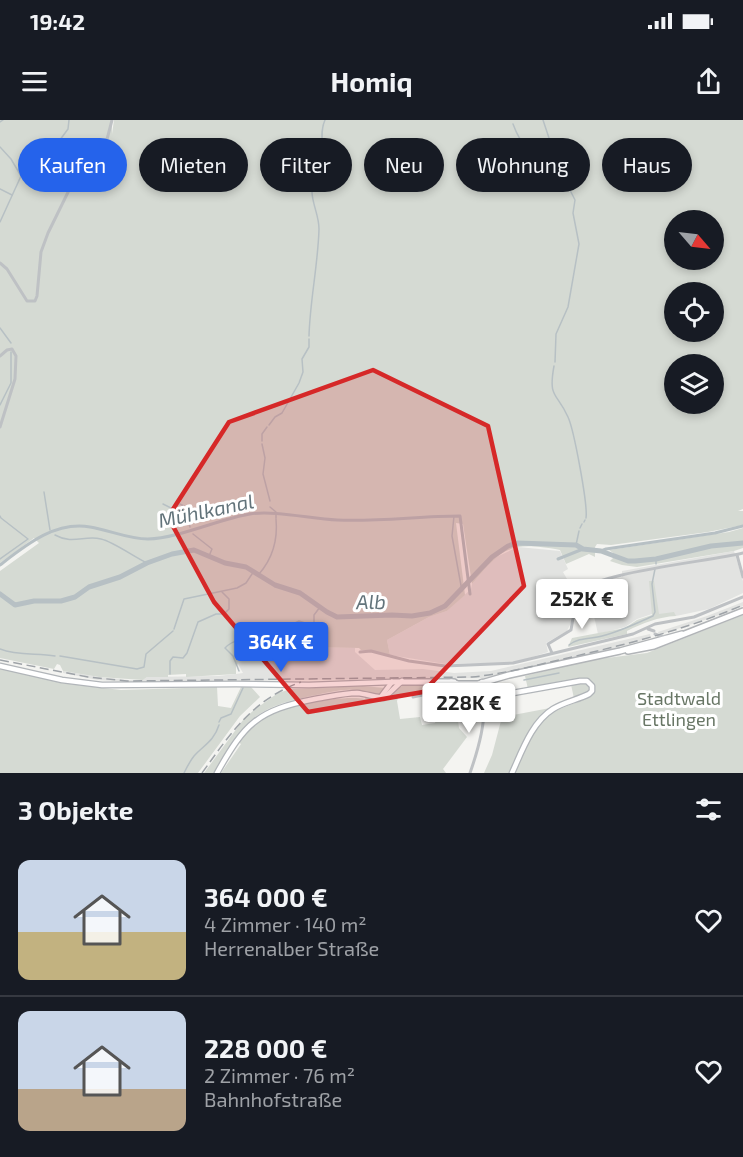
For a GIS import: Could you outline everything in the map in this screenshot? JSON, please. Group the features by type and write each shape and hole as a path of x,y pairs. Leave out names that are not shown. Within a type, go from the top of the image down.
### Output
{"main road":[{"path":"380,698 393,685 402,681 451,682 467,685 492,680 656,643 743,611"},
{"path":"656,643 682,634"},
{"path":"0,666 62,680 102,685 315,685 379,682 393,685"},
{"path":"488,693 492,680"},
{"path":"482,682 488,693 496,696 580,681 591,684 592,689 589,694 555,708 542,718 512,773"},
{"path":"379,682 386,686 387,690"},
{"path":"217,773 243,731 255,720 276,708 292,703 349,694 387,697 393,685"}],"street":[{"path":"0,263 7,269 29,302 33,302 37,298 41,252 61,204 75,178 102,150 108,139 112,120"},
{"path":"0,356 10,349 16,356 15,379 0,427"},
{"path":"552,653 548,644 566,634 573,625 568,599 580,590 614,577 743,554"},
{"path":"737,555 743,577"},
{"path":"360,652 371,651 409,661 445,666 513,663 648,629 655,624 694,617 743,597"},
{"path":"656,643 655,632 660,624"},
{"path":"648,629 660,636 669,637"},
{"path":"413,697 457,688 483,699"},
{"path":"470,773 481,732 483,699 488,693"}],"highlighted area":[{"path":"373,370 488,426 524,586 423,692 308,712 214,602 168,517 229,422"}],"shaded area":[{"path":"518,547 560,551 568,569 563,572 571,586 569,593 561,597 571,615 571,623 567,631 546,643 548,652 513,663 445,664 390,655 387,640 429,617 447,611 471,589 472,584 494,558"},
{"path":"734,551 743,581 743,593 709,609 676,616 652,614 637,619 625,627 598,634 588,589 604,581 622,577 622,571"},
{"path":"743,602 743,606 726,613 659,635 658,632"},
{"path":"650,634 651,638 602,652 484,678 128,682 98,680 63,673 63,671 99,677 143,680 147,677 218,676 243,673 238,664 235,646 355,648 355,652 375,670 423,669 454,673 491,671"}],"green space":[{"path":"0,120 112,120 112,134 114,120 743,120 743,509 738,511 743,511 743,525 611,545 597,544 595,557 589,554 566,564 560,550 530,546 518,547 500,555 472,584 463,524 456,523 465,595 447,611 429,617 387,640 390,655 359,648 236,646 238,664 236,674 186,677 186,674 168,675 168,677 147,677 143,680 99,677 63,671 57,664 54,669 0,658 0,571 39,543 34,538 0,563"},
{"path":"743,528 743,548 734,551 637,567 610,561 616,555 609,550"},
{"path":"649,581 654,581 659,614 674,612 676,616 645,623 627,631 627,634 568,647 572,638 625,628 637,620 652,615"},
{"name":"Stadtwald Ettlingen","path":"743,615 743,773 484,773 492,755 502,717 550,708 552,712 575,703 570,680 528,689 525,676 590,660 647,653"},
{"path":"0,668 61,683 121,690 217,687 218,706 231,708 241,687 251,687 260,697 240,716 198,773 0,773"},
{"path":"404,685 452,687 419,695 412,693 409,696 398,698 397,701 400,719 420,717 422,725 435,723 437,717 457,713 459,728 467,737 443,769 446,773 221,773 241,744 238,742 250,728 265,717 299,705 329,700 365,699 366,696 380,700 388,698"},
{"path":"363,686 385,688 385,690 379,695 353,690 334,691 295,700 265,711 253,719 234,740 214,773 204,773 243,720 278,693 291,689"}],"waterway":[{"path":"61,138 68,129 69,120"},
{"path":"309,336 319,229 312,193 322,157 322,129 325,120"},
{"path":"543,120 549,138"},
{"path":"513,124 520,138"},
{"path":"0,147 11,159 21,176 0,222"},
{"path":"0,189 12,195"},
{"path":"555,362 556,334 568,307 579,244 573,213 575,200 571,192"},
{"path":"0,328 11,343"},
{"path":"269,425 275,417 282,413 299,383 303,372 302,359 309,347 309,339"},
{"path":"0,405 11,383 11,352"},
{"path":"554,366 553,390 571,425 583,484 586,518"},
{"path":"262,441 262,434 267,427"},
{"path":"262,444 265,458 263,474 270,501"},
{"path":"44,492 50,530"},
{"path":"163,504 187,516"},
{"path":"180,504 184,506 190,527"},
{"name":"Mühlkanal","path":"270,507 276,512 276,518"},
{"name":"Mühlkanal","path":"0,565 42,536 77,526 148,539 173,535 238,516 260,513 352,520 460,516 470,594"},
{"path":"0,516 28,539 0,559"},
{"path":"454,516 452,536 462,591"},
{"path":"259,574 274,549 276,519"},
{"path":"580,528 582,524"},
{"path":"601,551 715,533 743,526"},
{"path":"576,545 579,531"},
{"path":"193,534 212,549 209,556"},
{"path":"55,535 73,540 101,539 147,563"},
{"name":"Alb","path":"0,594 15,605 34,601 61,601 75,597 89,587 120,577 147,563 172,554 194,550 225,563 246,567 275,585 300,593 337,617 412,616 430,613 445,606 492,557 517,543 576,545 628,561 656,559 711,546 743,543"},
{"path":"558,559 583,549"},
{"name":"Alb","path":"656,559 656,564"},
{"path":"569,645 581,639 615,632 653,616 655,612 652,584 655,569"},
{"path":"174,629 184,599 237,588 246,583 254,571"},
{"path":"170,674 170,661 173,657 183,658 187,653 198,622 216,614 224,614 229,609 229,599 222,592"},
{"path":"239,671 233,656 225,648 242,639 262,637 270,628 285,628 299,621 311,625 320,607"},
{"path":"60,656 137,669 144,667 146,654 173,631"},
{"path":"0,649 13,653 55,656"},
{"path":"524,680 559,673"},
{"path":"219,722 221,718 231,714 243,688"},
{"path":"184,773 194,756 214,735 219,725"}],"railway":[{"path":"0,660 88,677 127,681 472,677 518,670 631,642 699,622 743,605"},
{"path":"202,773 244,719 269,698 301,682"}]}
